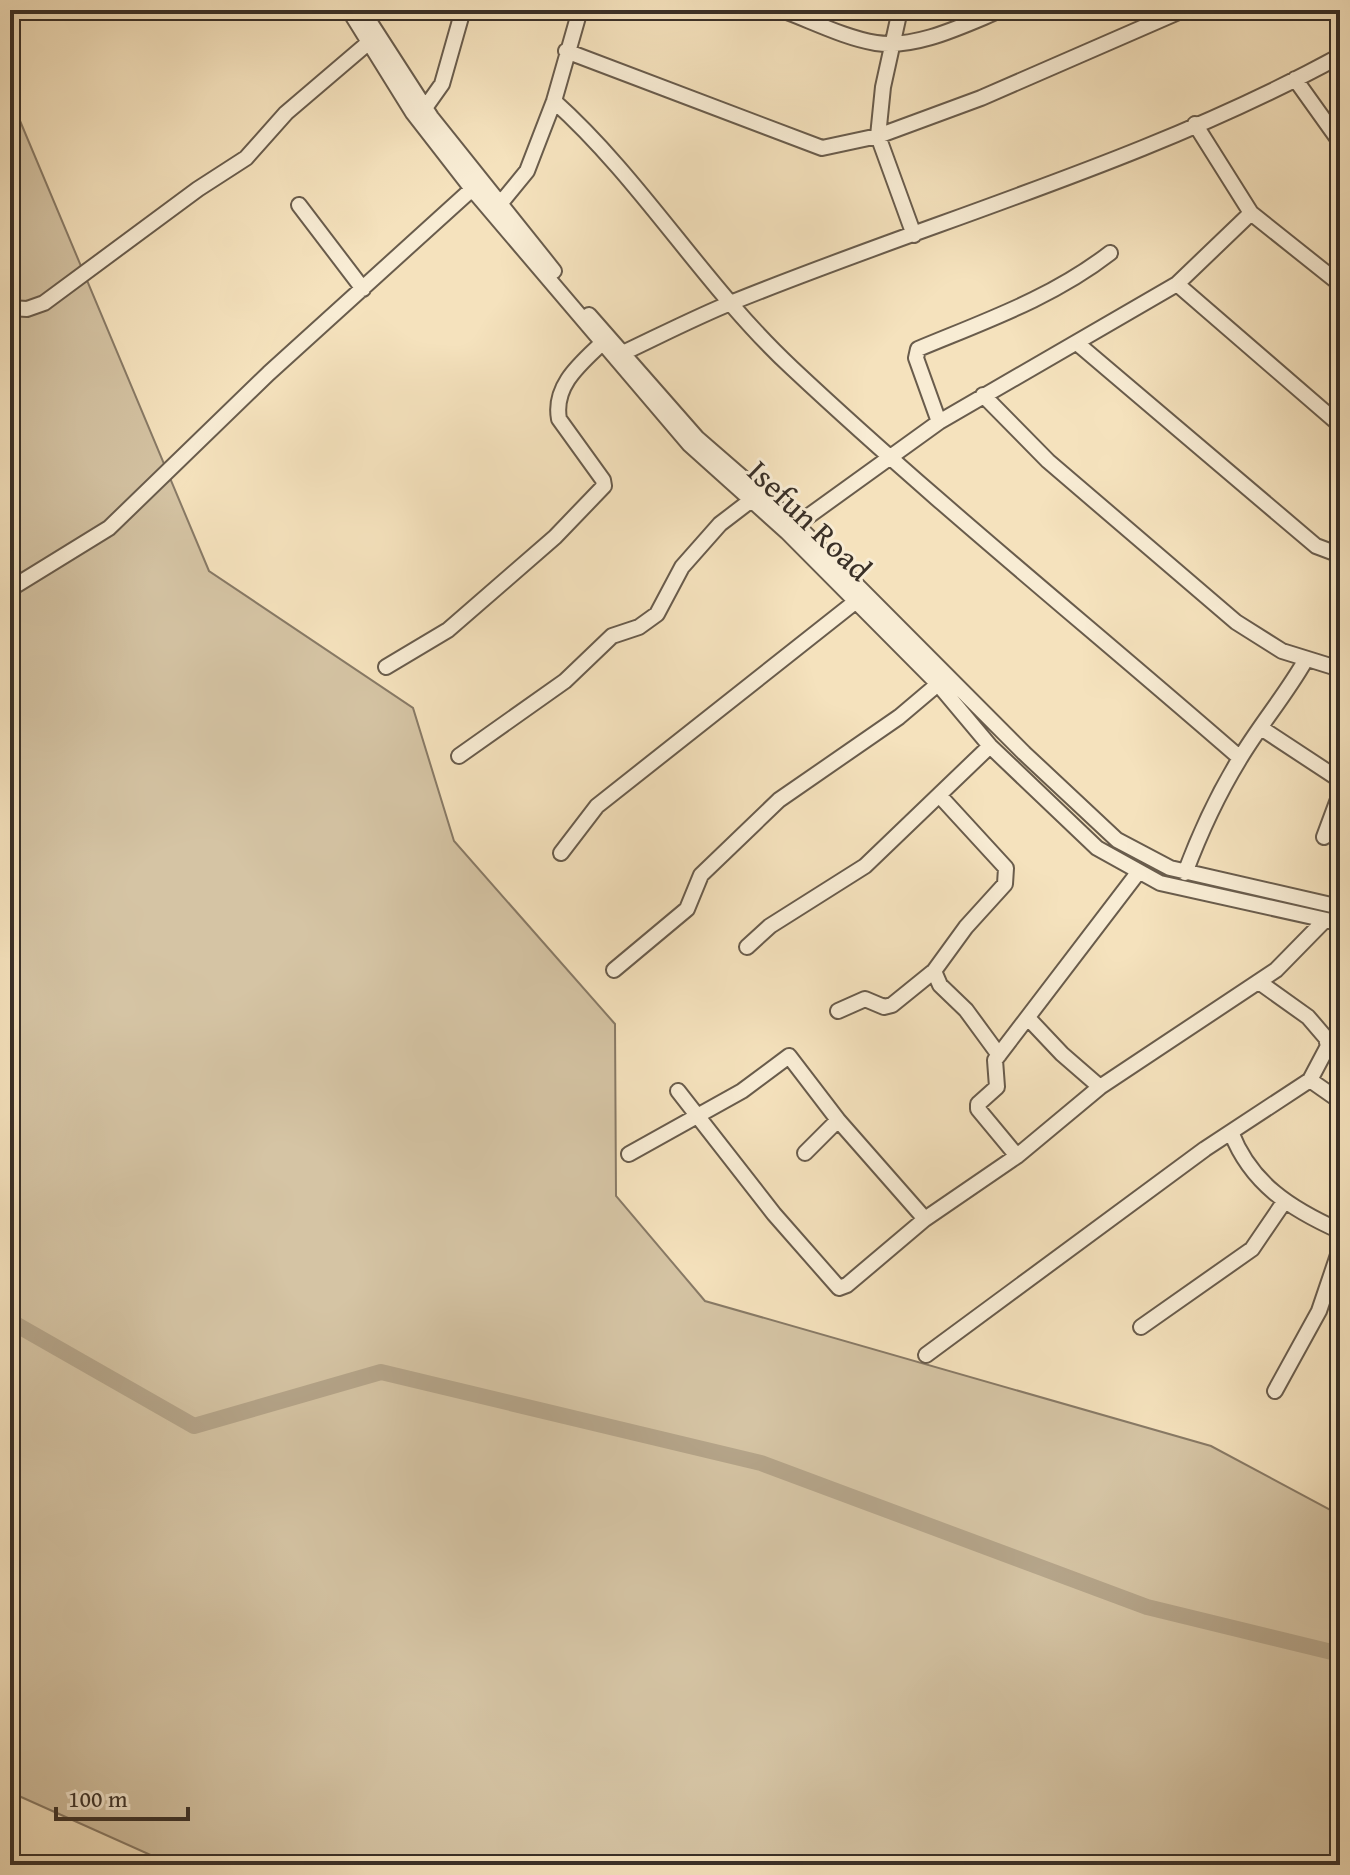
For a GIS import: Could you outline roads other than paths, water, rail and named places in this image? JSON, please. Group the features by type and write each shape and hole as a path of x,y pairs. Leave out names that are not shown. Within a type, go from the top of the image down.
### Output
{"street":[{"name":"Isefun Road","path":"349,10 413,113 472,189 689,444 750,501 792,528 855,602 938,684 990,746 1097,848 1137,874 1160,883 1333,922"},
{"name":"Isefun Road","path":"362,10 425,108 500,204 697,438 1087,815 1117,840 1185,873 1340,907"},
{"path":"425,108 442,84 463,10"},
{"path":"500,204 527,171 554,101 580,10"},
{"path":"782,10 873,43 894,44 953,29 1001,10"},
{"path":"900,10 883,87 878,136 914,235"},
{"path":"566,51 720,107 812,146 830,147 878,136 981,98 1183,10"},
{"path":"10,308 27,309 44,303 198,189 234,168 286,113 368,43"},
{"path":"623,353 730,303 914,235 1195,124 1340,56"},
{"path":"1295,79 1340,142"},
{"path":"554,101 594,137 730,303 790,367 892,459 1240,758"},
{"path":"1195,124 1251,213 1340,284"},
{"path":"10,589 109,528 217,422 472,189"},
{"path":"299,205 363,289"},
{"path":"792,528 892,459 939,422 1177,284 1251,213"},
{"path":"939,422 916,358 918,349 1042,298 1076,279 1110,253"},
{"path":"1177,284 1340,425"},
{"path":"386,667 448,630 555,537 604,486 603,480 559,419 557,410 571,372 601,344"},
{"path":"1078,344 1316,546 1340,555"},
{"path":"983,395 1048,461 1236,622 1265,643 1305,661 1340,669"},
{"path":"459,756 565,681 612,636 639,627 657,614 682,567 720,524 750,501"},
{"path":"561,853 597,806 855,602"},
{"path":"1185,873 1205,821 1240,758 1305,661"},
{"path":"614,970 687,909 701,875 779,800 899,717 938,684"},
{"path":"1261,728 1340,780"},
{"path":"747,947 770,926 865,866 990,746"},
{"path":"1324,837 1340,794"},
{"path":"838,1011 865,999 884,1007 892,1005 934,971 966,927 1005,884 1007,872 939,795"},
{"path":"1017,1156 978,1109 978,1104 997,1087 995,1060 1137,874"},
{"path":"678,1091 696,1118 839,1288 847,1285 925,1219 1017,1156 1100,1087 1276,970 1333,922"},
{"path":"1273,989 1276,970"},
{"path":"934,971 940,985 966,1010 999,1055"},
{"path":"926,1355 1231,1132 1310,1080 1328,1046 1326,1038 1308,1017 1273,989 1259,982"},
{"path":"1028,1018 1100,1087"},
{"path":"629,1154 742,1091 789,1056 838,1120 925,1219"},
{"path":"1310,1080 1340,1101"},
{"path":"805,1153 838,1120"},
{"path":"1231,1132 1240,1155 1253,1174 1284,1202 1340,1231"},
{"path":"1141,1327 1252,1249 1284,1202"},
{"path":"1275,1391 1319,1311 1340,1249"}],"waterway":[{"path":"10,1321 194,1426 381,1372 761,1463 1147,1607 1340,1654"}]}
